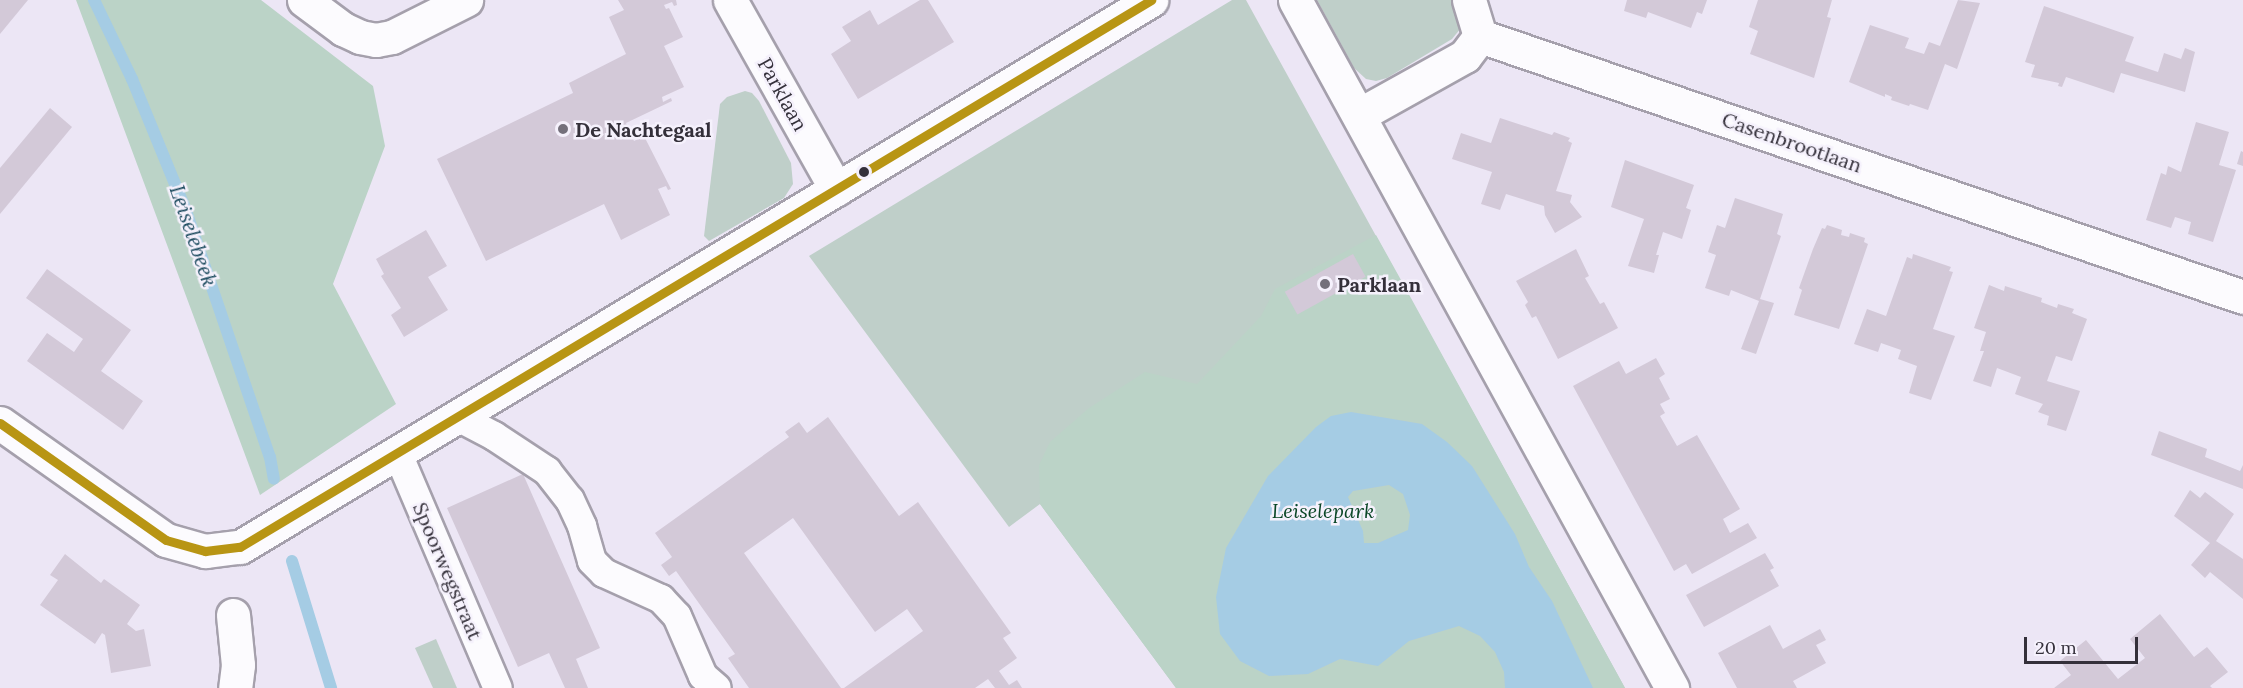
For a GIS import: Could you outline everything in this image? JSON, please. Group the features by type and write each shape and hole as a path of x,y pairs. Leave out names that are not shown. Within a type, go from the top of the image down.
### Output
{"street":[{"path":"304,0 343,29 360,37 376,40 392,37 466,0"},
{"name":"Parklaan","path":"730,0 836,189"},
{"path":"0,423 166,540 205,551 240,547 1151,0"},
{"path":"1296,0 1672,688"},
{"path":"1359,115 1465,56 1480,36 1469,0"},
{"name":"Casenbrootlaan","path":"1480,36 2243,297"},
{"path":"458,417 494,436 547,471 570,500 582,526 592,561 603,573 661,599 677,616 703,676 717,688"},
{"name":"Spoorwegstraat","path":"398,454 498,688"},
{"path":"233,615 238,665 235,688"}],"green space":[{"path":"76,0 261,0 373,86 385,146 333,284 396,404 260,495"},
{"path":"1232,0 1246,0 1625,688 1176,688 1040,504 1009,527 809,256"},
{"path":"1317,0 1454,0 1461,28 1452,39 1387,78 1376,81 1366,79 1354,68"},
{"path":"745,91 752,93 759,101 791,163 793,184 784,198 709,241 704,236 720,104 727,97"},
{"name":"Leiselepark","path":"1376,235 1625,688 1593,688 1552,601 1529,567 1515,534 1472,466 1422,424 1351,412 1268,476 1226,548 1240,661 1269,676 1308,674 1340,659 1378,666 1409,641 1459,626 1480,636 1495,652 1504,672 1505,688 1176,688 1040,504 1039,465 1050,442 1089,408 1145,372 1197,384 1261,316 1275,289"},
{"path":"1390,485 1403,494 1410,515 1409,530 1378,543 1363,543 1362,531 1348,497 1353,491"},
{"path":"436,639 457,688 433,688 415,648"}],"water":[{"path":"1351,412 1422,424 1447,442 1472,466 1515,534 1529,567 1552,601 1593,688 1505,688 1504,672 1495,652 1480,636 1459,626 1409,641 1378,666 1340,659 1308,674 1269,676 1240,661 1220,634 1216,597 1226,548 1268,476 1316,427 1331,416","holes":["1389,485 1403,494 1410,515 1408,530 1378,543 1364,543 1363,531 1348,497 1353,491"]}],"building":[{"path":"0,0 28,0 0,34"},
{"name":"De Nachtegaal","path":"618,0 676,0 677,5 674,6 672,2 664,5 666,9 669,8 683,37 664,46 684,87 662,97 663,102 671,98 672,101 626,123 634,141 644,136 671,189 668,190 666,186 658,189 670,215 621,240 604,204 486,261 437,159 573,93 569,83 626,54 609,17 624,10"},
{"path":"920,0 928,0 954,42 858,99 831,54 851,41 842,27 870,10 878,25"},
{"path":"1627,0 1707,0 1702,14 1697,12 1691,28 1648,12 1646,18 1624,11"},
{"path":"1758,0 1832,0 1827,17 1831,18 1814,78 1750,54 1758,31 1749,27"},
{"path":"1958,0 1980,3 1957,69 1945,64 1928,110 1891,100 1892,97 1885,94 1885,97 1849,82 1870,25 1909,38 1905,48 1924,54 1929,42 1940,46"},
{"path":"2044,6 2134,37 2125,61 2158,72 2164,53 2181,59 2185,48 2195,52 2185,92 2121,73 2114,93 2066,77 2062,87 2058,86 2059,83 2031,77 2035,65 2025,62"},
{"path":"50,108 72,127 0,214 0,168"},
{"path":"1500,118 1552,135 1554,132 1570,138 1568,141 1572,143 1556,191 1572,195 1570,202 1582,217 1555,233 1545,215 1544,206 1506,194 1500,210 1481,204 1492,172 1452,159 1461,133 1491,143"},
{"path":"2196,122 2229,132 2219,165 2236,170 2213,242 2188,234 2191,222 2175,217 2171,228 2146,220 2161,173 2166,175 2168,166 2181,172"},
{"path":"2241,151 2243,152 2243,166 2237,164"},
{"path":"1625,160 1694,185 1686,208 1691,210 1682,239 1663,232 1656,255 1659,255 1654,273 1628,266 1644,219 1611,207"},
{"path":"1735,198 1783,214 1777,234 1781,236 1760,299 1774,303 1756,354 1741,349 1759,301 1731,290 1729,296 1705,288 1716,255 1708,252 1717,225 1725,228"},
{"path":"1827,225 1842,230 1841,235 1849,237 1850,233 1865,238 1864,242 1868,244 1839,329 1794,315 1802,290 1799,288 1813,249 1822,228 1825,229"},
{"path":"426,230 447,266 428,277 448,310 404,337 391,315 401,308 381,276 384,274 376,259"},
{"path":"1576,249 1589,276 1585,278 1600,304 1604,302 1618,328 1558,359 1536,316 1532,318 1525,305 1528,302 1516,281"},
{"name":"Parklaan","path":"1353,254 1366,277 1297,315 1285,292"},
{"path":"1913,254 1951,267 1949,271 1953,272 1933,329 1955,336 1931,400 1909,393 1917,366 1898,359 1901,350 1881,343 1878,352 1854,344 1867,309 1886,316 1907,257 1912,259"},
{"path":"47,269 131,330 101,371 143,401 123,430 27,361 47,333 74,352 83,339 26,298"},
{"path":"1989,285 2004,291 2005,286 2042,298 2041,302 2057,308 2058,304 2074,309 2072,313 2087,319 2072,361 2056,356 2047,381 2080,391 2066,431 2047,425 2049,416 2038,412 2043,404 2015,394 2021,377 1997,368 1991,387 1973,381 1984,351 1980,351 1986,332 1974,328"},
{"path":"1656,358 1665,374 1659,378 1670,399 1660,404 1665,413 1660,416 1677,446 1697,435 1740,509 1723,519 1730,533 1748,523 1757,538 1692,574 1686,564 1674,571 1573,386 1619,361 1626,374"},
{"path":"828,417 899,516 918,502 1011,633 1003,638 1017,658 999,671 1009,685 1017,680 1022,688 995,688 988,679 975,688 844,688 923,631 907,609 875,632 793,518 744,553 841,688 749,688 728,658 735,654 676,571 669,576 661,565 672,557 655,533 789,437 785,432 799,422 807,433"},
{"path":"2159,431 2207,449 2205,457 2240,471 2243,465 2243,489 2151,455"},
{"path":"523,474 600,648 576,659 588,688 565,688 549,653 518,667 447,508"},
{"path":"2190,490 2200,498 2205,492 2234,514 2216,541 2243,559 2243,599 2210,572 2205,578 2191,565 2210,543 2174,516"},
{"path":"1765,553 1774,568 1770,570 1779,586 1704,627 1686,595"},
{"path":"65,554 101,583 104,579 140,605 127,624 136,631 144,629 151,666 111,673 105,635 102,633 95,644 40,605 58,580 50,575"},
{"path":"2160,614 2194,657 2207,647 2228,672 2210,686 2212,688 2054,688 2071,675 2060,661 2086,640 2118,679 2145,658 2130,639"},
{"path":"1770,625 1783,649 1820,629 1826,640 1816,645 1826,663 1793,681 1797,688 1737,688 1718,653"}],"waterway":[{"name":"Leiselebeek","path":"94,0 132,79 185,208 270,457 274,479"},
{"name":"Leiselebeek","path":"292,561 331,688"}],"transit line":[{"path":"0,423 166,540 205,551 240,547 1151,0"}],"place":[{"name":"De Nachtegaal","path":"563,129"},
{"name":"Parklaan","path":"1325,284"}]}
